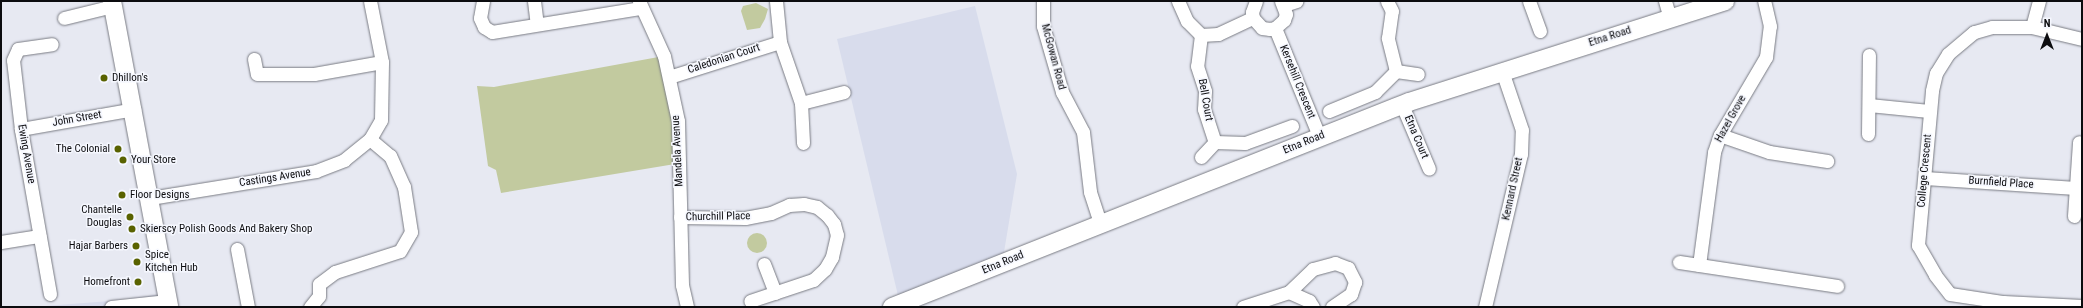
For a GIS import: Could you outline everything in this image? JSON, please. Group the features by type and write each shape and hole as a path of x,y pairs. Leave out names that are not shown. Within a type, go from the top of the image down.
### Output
{"street":[{"name":"Castings Avenue","path":"150,198 316,171 344,160 370,139 381,120 382,62 370,1"},
{"path":"483,1 480,18 484,27 492,32 537,24 581,20 640,5"},
{"path":"534,1 537,24"},
{"path":"776,1 780,42 801,103 803,143"},
{"name":"McGowan Road","path":"1043,1 1043,26 1062,92 1083,132 1090,192 1101,225"},
{"path":"1178,1 1187,21 1201,35 1218,34 1253,18"},
{"path":"1256,1 1252,12 1253,18 1262,28 1275,28 1284,20 1287,2"},
{"path":"1387,1 1392,11 1388,38 1396,71"},
{"path":"1529,1 1540,31"},
{"path":"1665,1 1670,18"},
{"name":"Etna Road","path":"892,307 1101,225 1319,136 1402,105 1502,71 1725,1"},
{"name":"Hazel Grove","path":"1699,265 1714,152 1720,135 1766,57 1770,26 1764,1"},
{"path":"2032,27 2040,1"},
{"path":"64,18 113,4 134,109 169,304 111,307"},
{"name":"Mandela Avenue","path":"640,5 664,56 678,121 681,163 680,218 682,285 687,307"},
{"name":"College Crescent","path":"2082,39 2032,27 1992,27 1974,32 1958,43 1948,54 1936,73 1929,111 1925,178 1918,245 1935,275 1950,294 2003,302 2082,306"},
{"name":"Kersehill Crescent","path":"1275,28 1319,136"},
{"name":"Bell Court","path":"1201,35 1198,66 1205,91 1204,109 1215,142"},
{"name":"Caledonian Court","path":"669,77 780,42"},
{"name":"Ewing Avenue","path":"50,294 21,129 13,60 18,49 52,44"},
{"path":"1868,134 1869,55"},
{"path":"254,59 257,74 314,74 382,62"},
{"path":"1396,71 1418,74"},
{"path":"1329,111 1375,92 1396,71"},
{"name":"Kennard Street","path":"1485,307 1521,154 1522,130 1502,71"},
{"path":"801,103 844,92"},
{"name":"Etna Court","path":"1402,105 1429,170"},
{"path":"1869,105 1929,111"},
{"name":"John Street","path":"21,129 134,109"},
{"path":"1201,157 1215,142 1245,143 1292,126"},
{"path":"1720,135 1769,152 1827,161"},
{"path":"310,307 319,296 320,284 335,272 400,250 411,232 404,186 390,156 370,139"},
{"path":"2074,216 2079,142"},
{"name":"Burnfield Place","path":"1925,178 2076,188"},
{"name":"Churchill Place","path":"680,218 745,218 771,213 789,205 804,204 817,207 827,215 834,224 837,235 832,257 825,269 813,280 750,302"},
{"path":"1,242 40,236"},
{"path":"237,249 248,307"},
{"path":"1679,262 1837,286"},
{"path":"1243,307 1289,292 1313,270 1335,263 1348,268 1355,282 1351,294 1332,307"},
{"path":"764,264 775,293"},
{"path":"1289,292 1311,304"}],"shaded area":[{"path":"975,6 1017,174 1002,264 900,304 837,39"},
{"path":"167,293 169,307 32,307 123,300"}],"green space":[{"path":"756,3 768,9 765,19 760,28 747,30 741,11 743,6"},
{"path":"664,56 681,163 501,193 496,170 488,166 477,86 494,87"},
{"path":"757,233 764,236 767,243 764,250 757,253 750,250 747,243 750,236"}],"place":[{"name":"Dhillon's","path":"104,78"},
{"name":"The Colonial","path":"118,149"},
{"name":"Your Store","path":"123,160"},
{"name":"Floor Designs","path":"122,195"},
{"name":"Chantelle Douglas","path":"130,217"},
{"name":"Skierscy Polish Goods And Bakery Shop","path":"132,229"},
{"name":"Hajar Barbers","path":"136,246"},
{"name":"Spice Kitchen Hub","path":"137,262"},
{"name":"Homefront","path":"138,282"}]}
